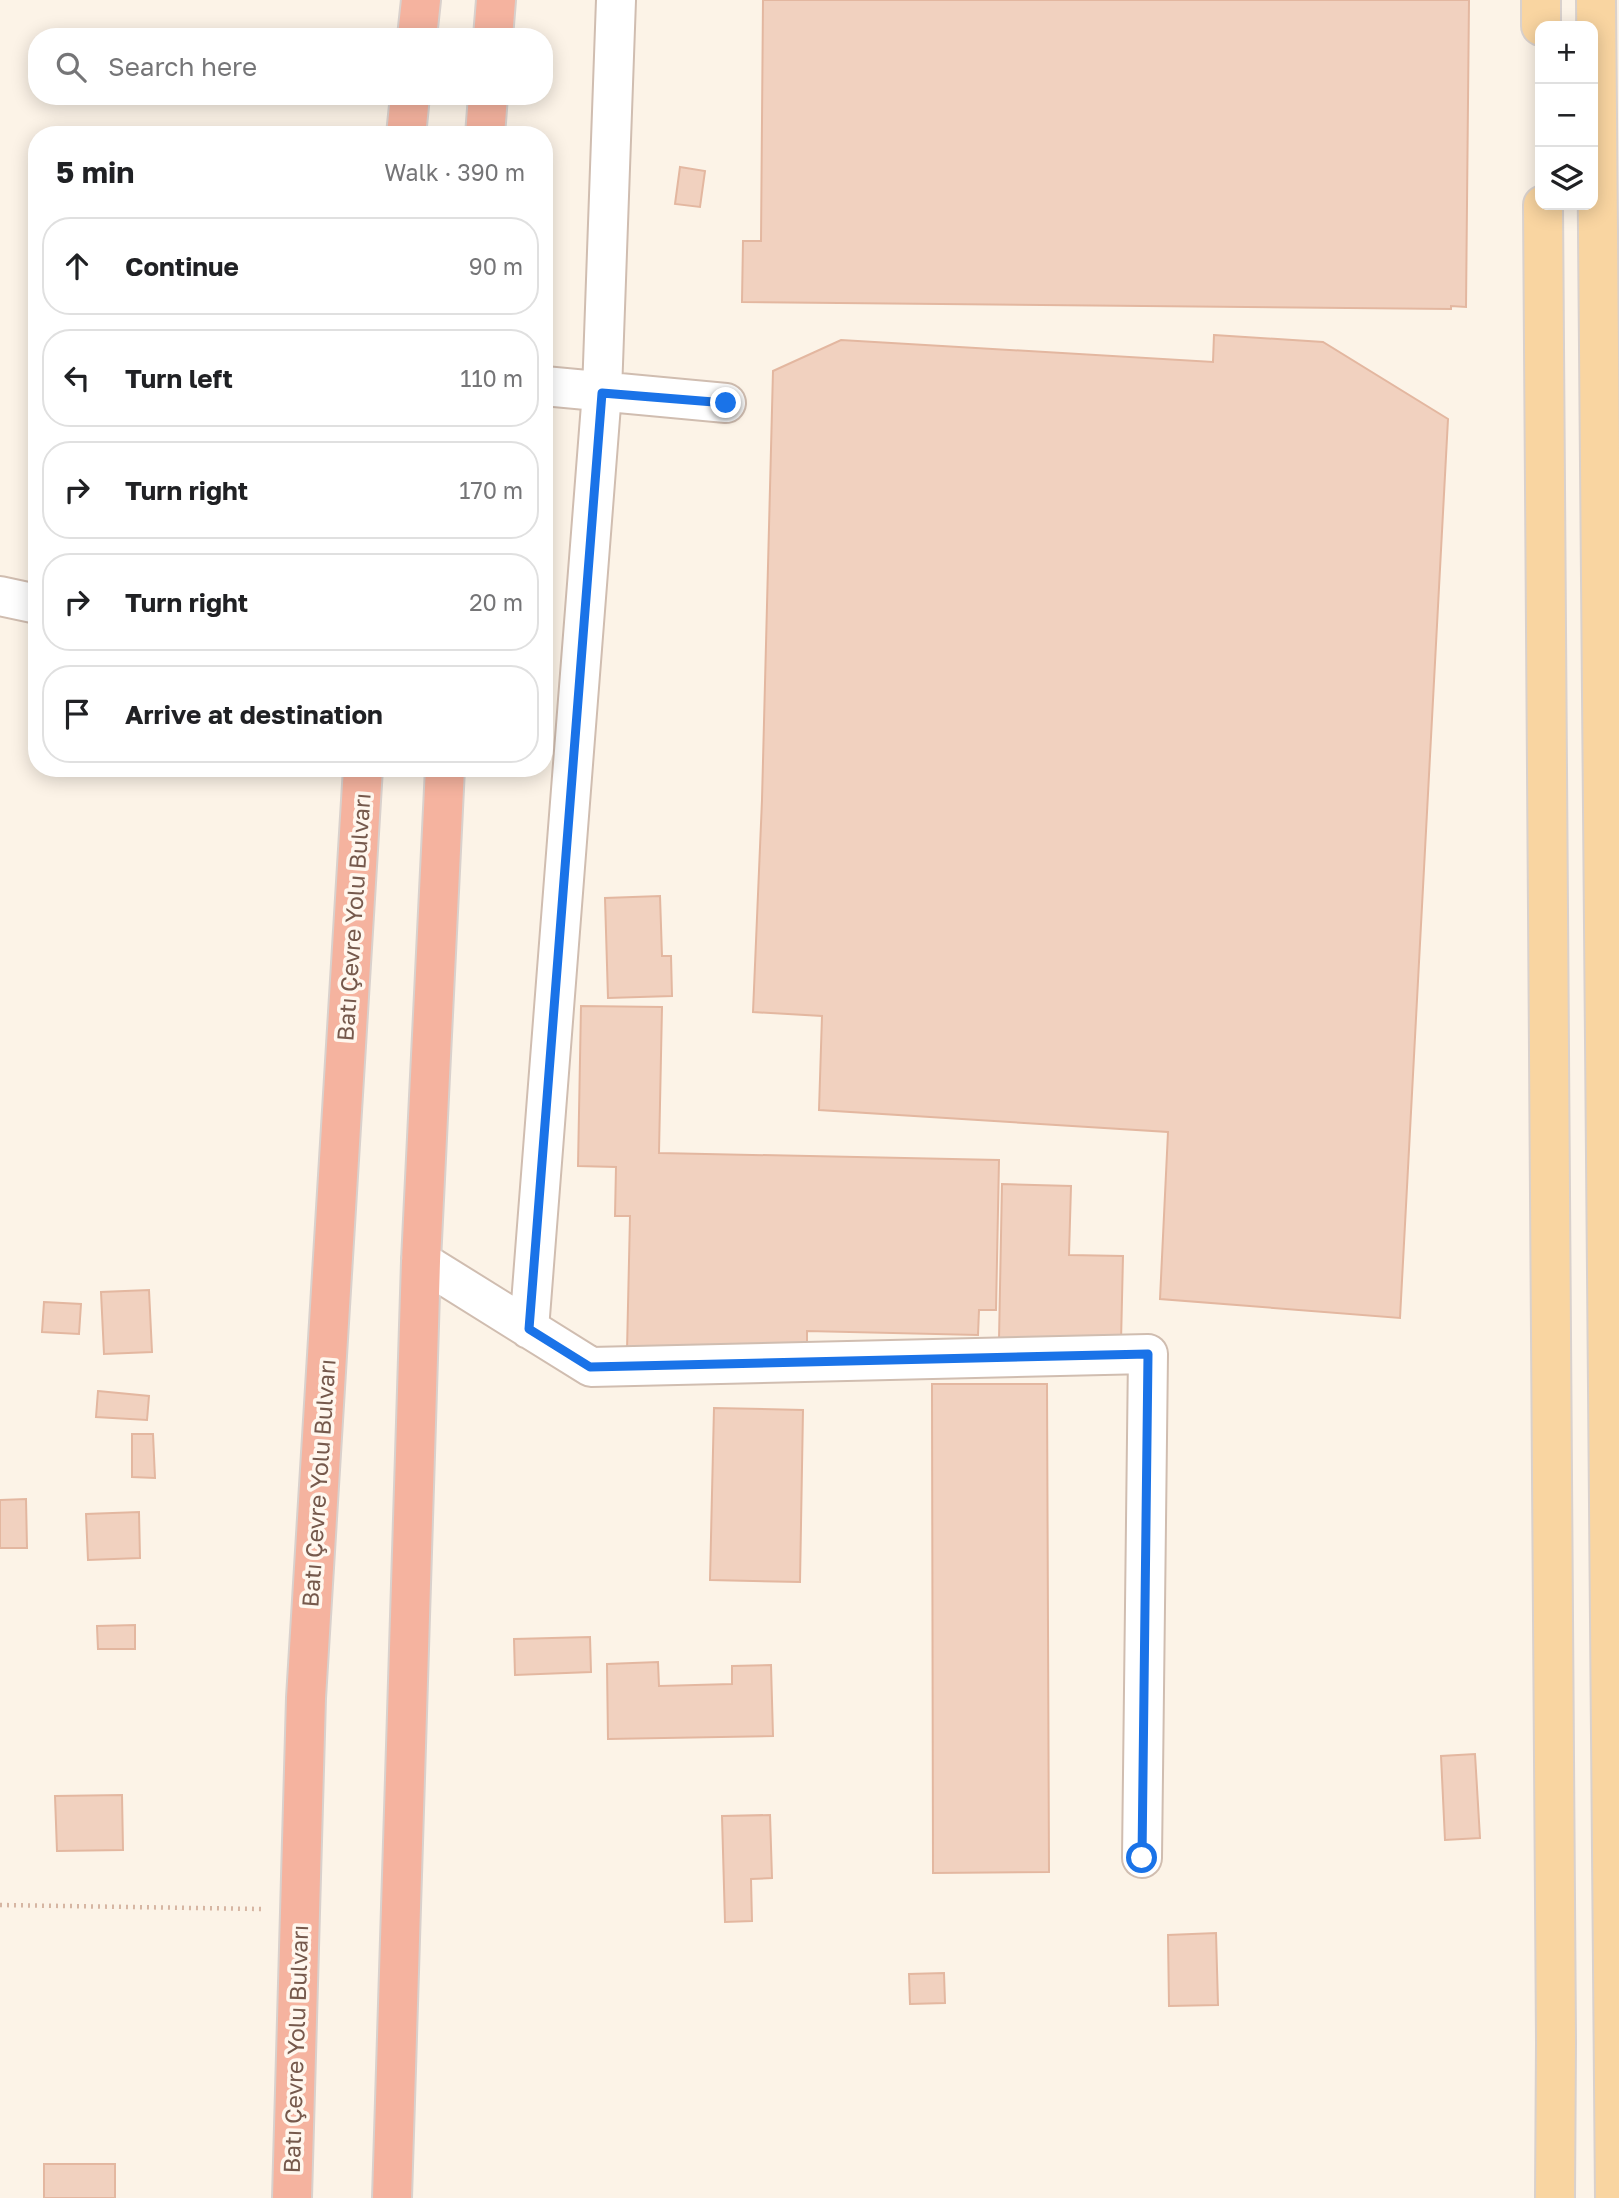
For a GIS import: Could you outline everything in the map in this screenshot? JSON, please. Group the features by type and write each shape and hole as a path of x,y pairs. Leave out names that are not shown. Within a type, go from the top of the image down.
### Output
{"highway":[{"path":"418,28 421,0"},
{"path":"494,28 496,0"},
{"path":"407,126 409,105"},
{"path":"486,126 487,105"},
{"name":"Batı Çevre Yolu Bulvarı","path":"292,2198 306,1698 362,777"},
{"path":"392,2198 421,1261 445,777"}],"main road":[{"path":"1541,0 1541,21"},
{"path":"1596,0 1613,1249 1615,2198"},
{"path":"1543,210 1555,2198"}],"street":[{"path":"529,1329 602,393 616,0"},
{"path":"553,387 726,403"},
{"path":"0,596 28,602"},
{"path":"421,1261 590,1367 1148,1354 1142,1858"}],"path":[{"path":"0,1906 300,1910"}],"building":[{"path":"763,0 1469,0 1466,307 1451,306 1451,309 742,302 743,241 761,241"},
{"path":"680,167 705,171 700,207 675,204"},
{"path":"1214,335 1323,342 1448,419 1400,1318 1160,1299 1168,1132 819,1110 822,1016 753,1012 762,800 773,371 841,340 1213,362"},
{"path":"660,896 662,956 671,956 672,996 608,998 605,898"},
{"path":"581,1006 662,1007 659,1153 999,1160 996,1310 979,1310 978,1335 807,1331 807,1355 627,1351 630,1216 615,1216 616,1167 578,1166"},
{"path":"1002,1184 1071,1186 1069,1255 1123,1256 1121,1342 999,1340"},
{"path":"149,1290 152,1352 104,1354 101,1292"},
{"path":"44,1302 81,1304 79,1334 42,1332"},
{"path":"932,1384 1047,1384 1049,1872 933,1873"},
{"path":"98,1391 149,1396 147,1420 96,1417"},
{"path":"714,1408 803,1410 800,1582 710,1580"},
{"path":"132,1434 153,1434 155,1478 132,1477"},
{"path":"26,1499 27,1548 0,1548 0,1500"},
{"path":"139,1512 140,1558 88,1560 86,1514"},
{"path":"135,1625 135,1649 98,1649 97,1626"},
{"path":"590,1637 591,1672 515,1675 514,1639"},
{"path":"658,1662 659,1686 732,1684 732,1666 771,1665 773,1736 608,1739 607,1664"},
{"path":"1475,1754 1480,1838 1445,1840 1441,1756"},
{"path":"122,1795 123,1850 57,1851 55,1796"},
{"path":"770,1815 772,1878 751,1879 752,1921 725,1922 722,1816"},
{"path":"1216,1933 1218,2005 1169,2006 1168,1935"},
{"path":"944,1973 945,2003 910,2004 909,1974"},
{"path":"44,2164 115,2164 115,2198 44,2198"}],"route":[{"path":"726,403 602,393 529,1329 590,1367 1148,1354 1142,1858"}]}
